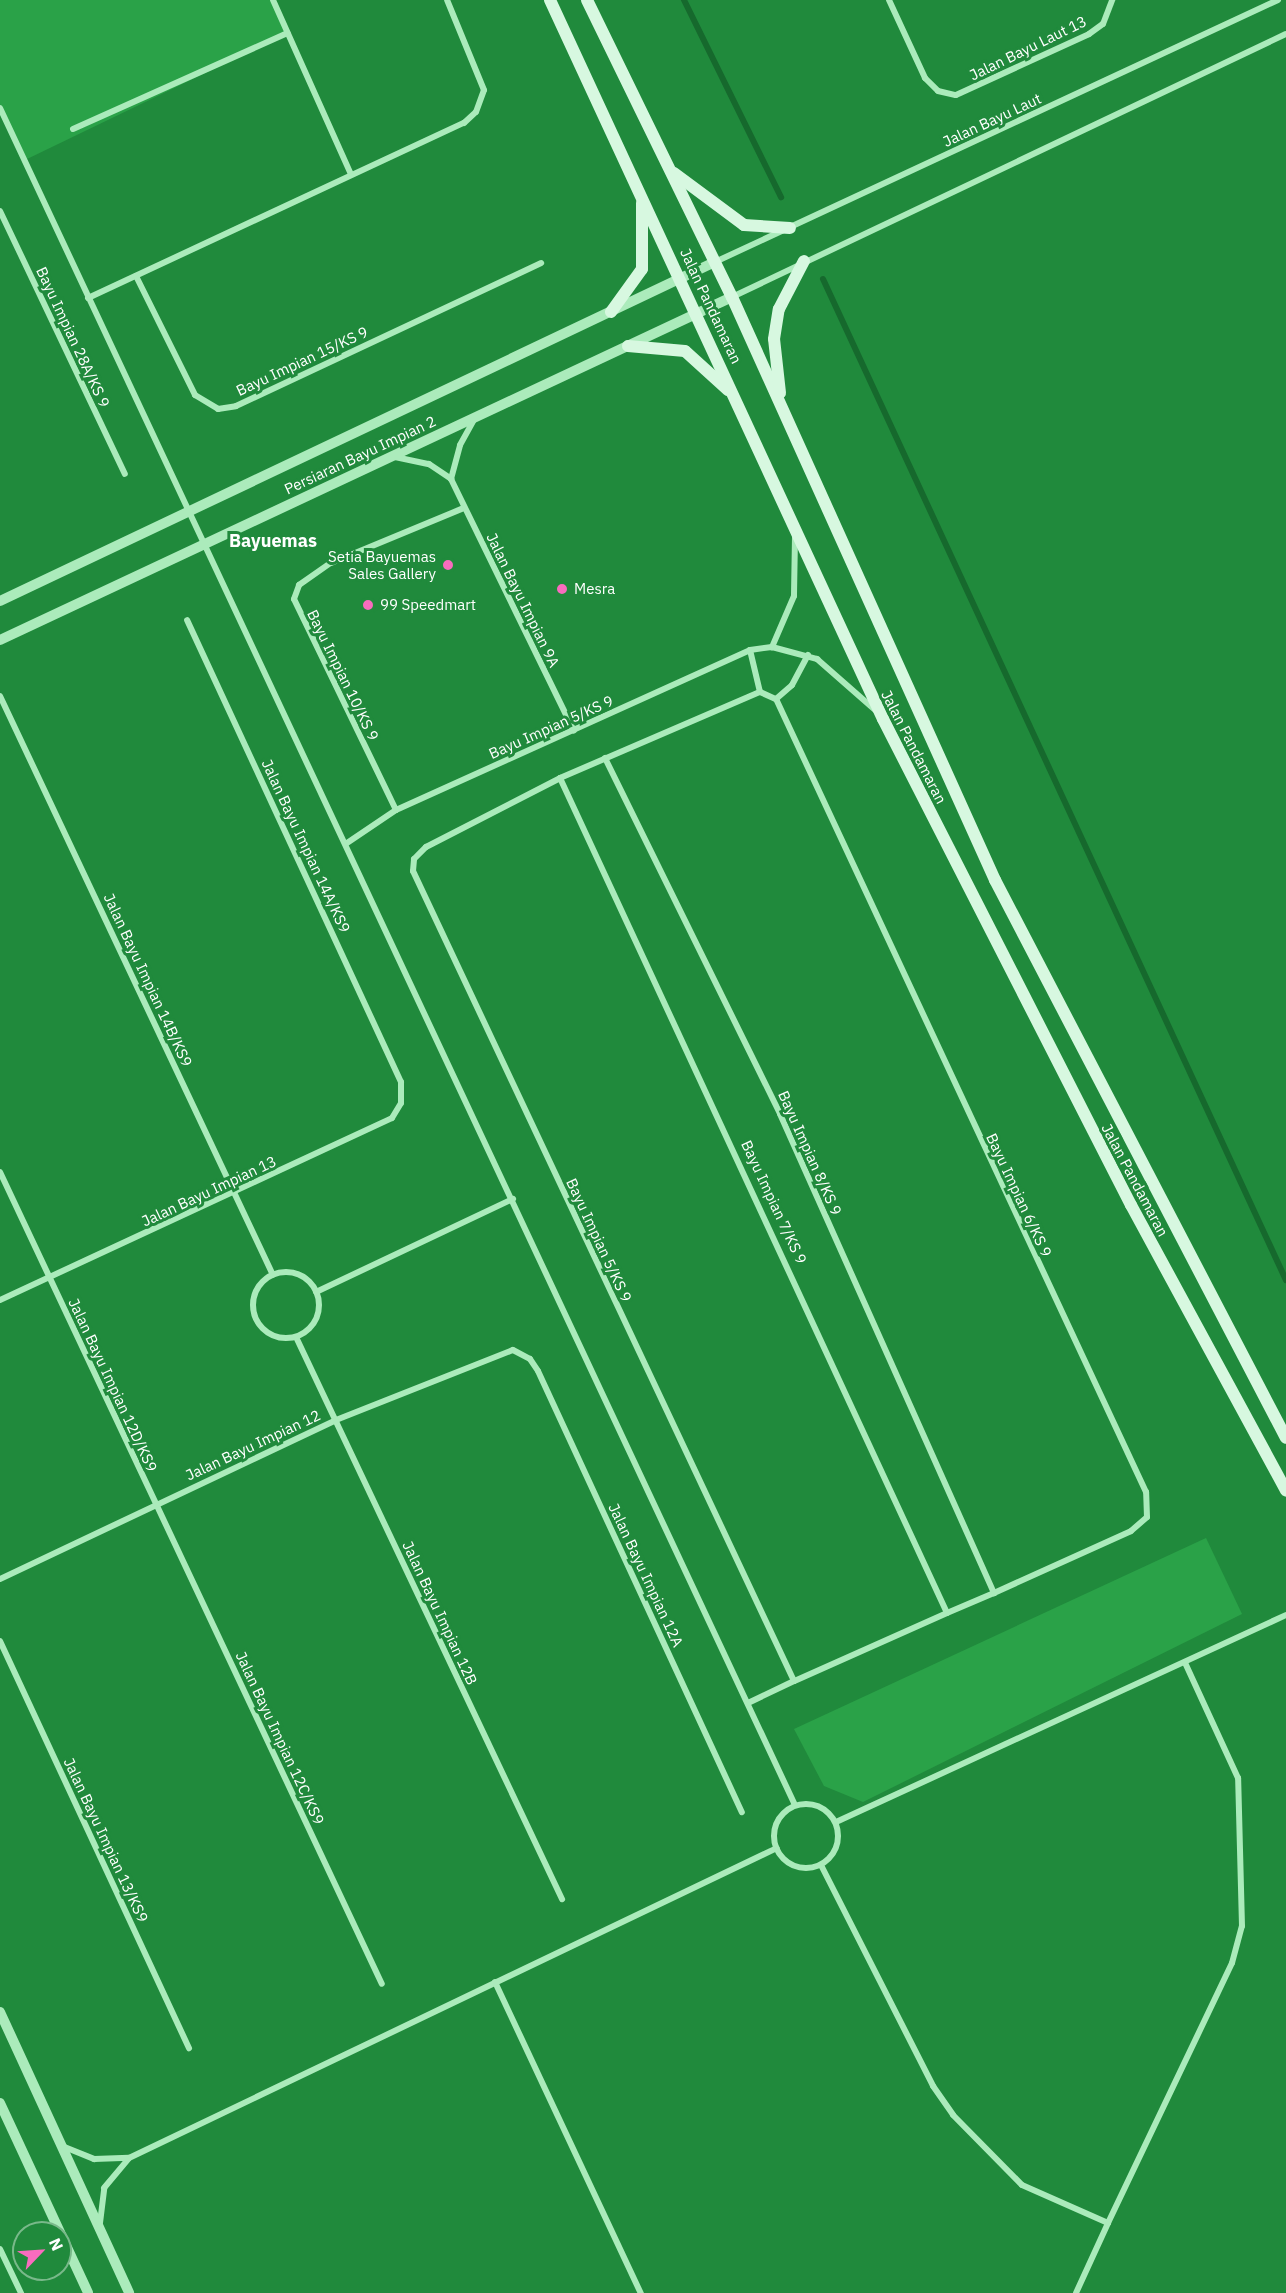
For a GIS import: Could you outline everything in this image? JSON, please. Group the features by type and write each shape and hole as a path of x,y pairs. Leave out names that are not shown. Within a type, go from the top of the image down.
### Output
{"main road":[{"name":"Jalan Pandamaran","path":"550,0 682,278 883,719 1131,1205 1286,1491"},
{"name":"Jalan Pandamaran","path":"587,0 716,262 995,880 1286,1438"},
{"path":"671,171 744,225 790,228"},
{"path":"611,312 642,269 641,193"},
{"path":"782,407 774,339 788,284 804,261"},
{"path":"628,346 685,351 710,368 740,405"}],"street":[{"path":"273,0 351,174"},
{"path":"88,298 464,123 482,101 481,73 447,0"},
{"name":"Jalan Bayu Laut 13","path":"889,0 925,78 938,91 965,92 1089,34 1103,24 1112,0"},
{"name":"Jalan Bayu Laut","path":"716,262 1278,0"},
{"path":"73,129 288,33"},
{"path":"732,297 1286,34"},
{"path":"0,108 88,298 207,543 795,1805"},
{"name":"Bayu Impian 28A/KS 9","path":"0,211 125,474"},
{"name":"Persiaran Bayu Impian 2","path":"0,601 716,262"},
{"name":"Bayu Impian 15/KS 9","path":"136,276 195,395 218,409 236,406 541,263"},
{"name":"Persiaran Bayu Impian 2","path":"0,640 732,297"},
{"path":"392,457 429,464 451,479 460,445 475,418"},
{"name":"Jalan Bayu Impian 9A","path":"451,479 574,731"},
{"name":"Bayu Impian 10/KS 9","path":"396,810 294,599 299,585 331,563 464,508"},
{"path":"795,528 794,596 772,647 808,655 840,676 883,719"},
{"name":"Jalan Bayu Impian 14A/KS9","path":"187,620 401,1082"},
{"name":"Bayu Impian 5/KS 9","path":"347,843 396,810 750,650 772,647"},
{"path":"750,650 760,692"},
{"path":"560,778 760,692 776,699 792,685 808,655"},
{"name":"Jalan Bayu Impian 14B/KS9","path":"0,696 273,1275"},
{"name":"Bayu Impian 6/KS 9","path":"776,699 1146,1492 1146,1517 1131,1532 947,1613"},
{"name":"Bayu Impian 8/KS 9","path":"605,758 780,1114 994,1593"},
{"name":"Bayu Impian 5/KS 9","path":"560,778 426,847 414,859 416,884 794,1681"},
{"name":"Bayu Impian 7/KS 9","path":"560,778 947,1613"},
{"name":"Jalan Bayu Impian 13","path":"0,1300 234,1194 392,1118 401,1103 401,1082"},
{"name":"Jalan Bayu Impian 12D/KS9","path":"0,1172 154,1504"},
{"path":"316,1292 513,1199"},
{"path":"294,1274 316,1292 316,1319 296,1337 272,1335 255,1317 255,1292 273,1275 294,1274"},
{"name":"Jalan Bayu Impian 12B","path":"296,1337 562,1899"},
{"name":"Jalan Bayu Impian 12","path":"0,1579 154,1504 336,1420 502,1352 521,1354"},
{"name":"Jalan Bayu Impian 12A","path":"521,1354 538,1371 742,1812"},
{"name":"Jalan Bayu Impian 12C/KS9","path":"154,1504 382,1984"},
{"path":"747,1703 947,1613"},
{"path":"836,1822 1286,1615"},
{"name":"Jalan Bayu Impian 13/KS9","path":"0,1641 189,2048"},
{"path":"1076,2293 1232,1963 1242,1926 1240,1788 1185,1663"},
{"path":"795,1805 823,1808 836,1822 835,1851 821,1865 790,1864 777,1848 779,1818 795,1805"},
{"path":"61,2145 94,2159 129,2158 777,1848"},
{"path":"821,1865 933,2086 953,2115 1022,2185 1108,2223"},
{"path":"495,1982 641,2293"},
{"path":"0,2012 129,2293"},
{"path":"0,2103 88,2293"},
{"path":"99,2230 104,2188 129,2158"},
{"path":"0,2249 21,2293"}],"green space":[{"path":"0,0 273,0 288,33 25,160 0,108"},
{"path":"1206,1538 1242,1614 863,1802 824,1786 794,1729"}],"waterway":[{"path":"684,0 781,197"},
{"path":"823,279 1286,1280"}],"place":[{"name":"Setia Bayuemas Sales Gallery","path":"448,565"},
{"name":"Mesra","path":"562,589"},
{"name":"99 Speedmart","path":"368,605"}],"district":[{"name":"Bayuemas","path":"273,541"}]}
